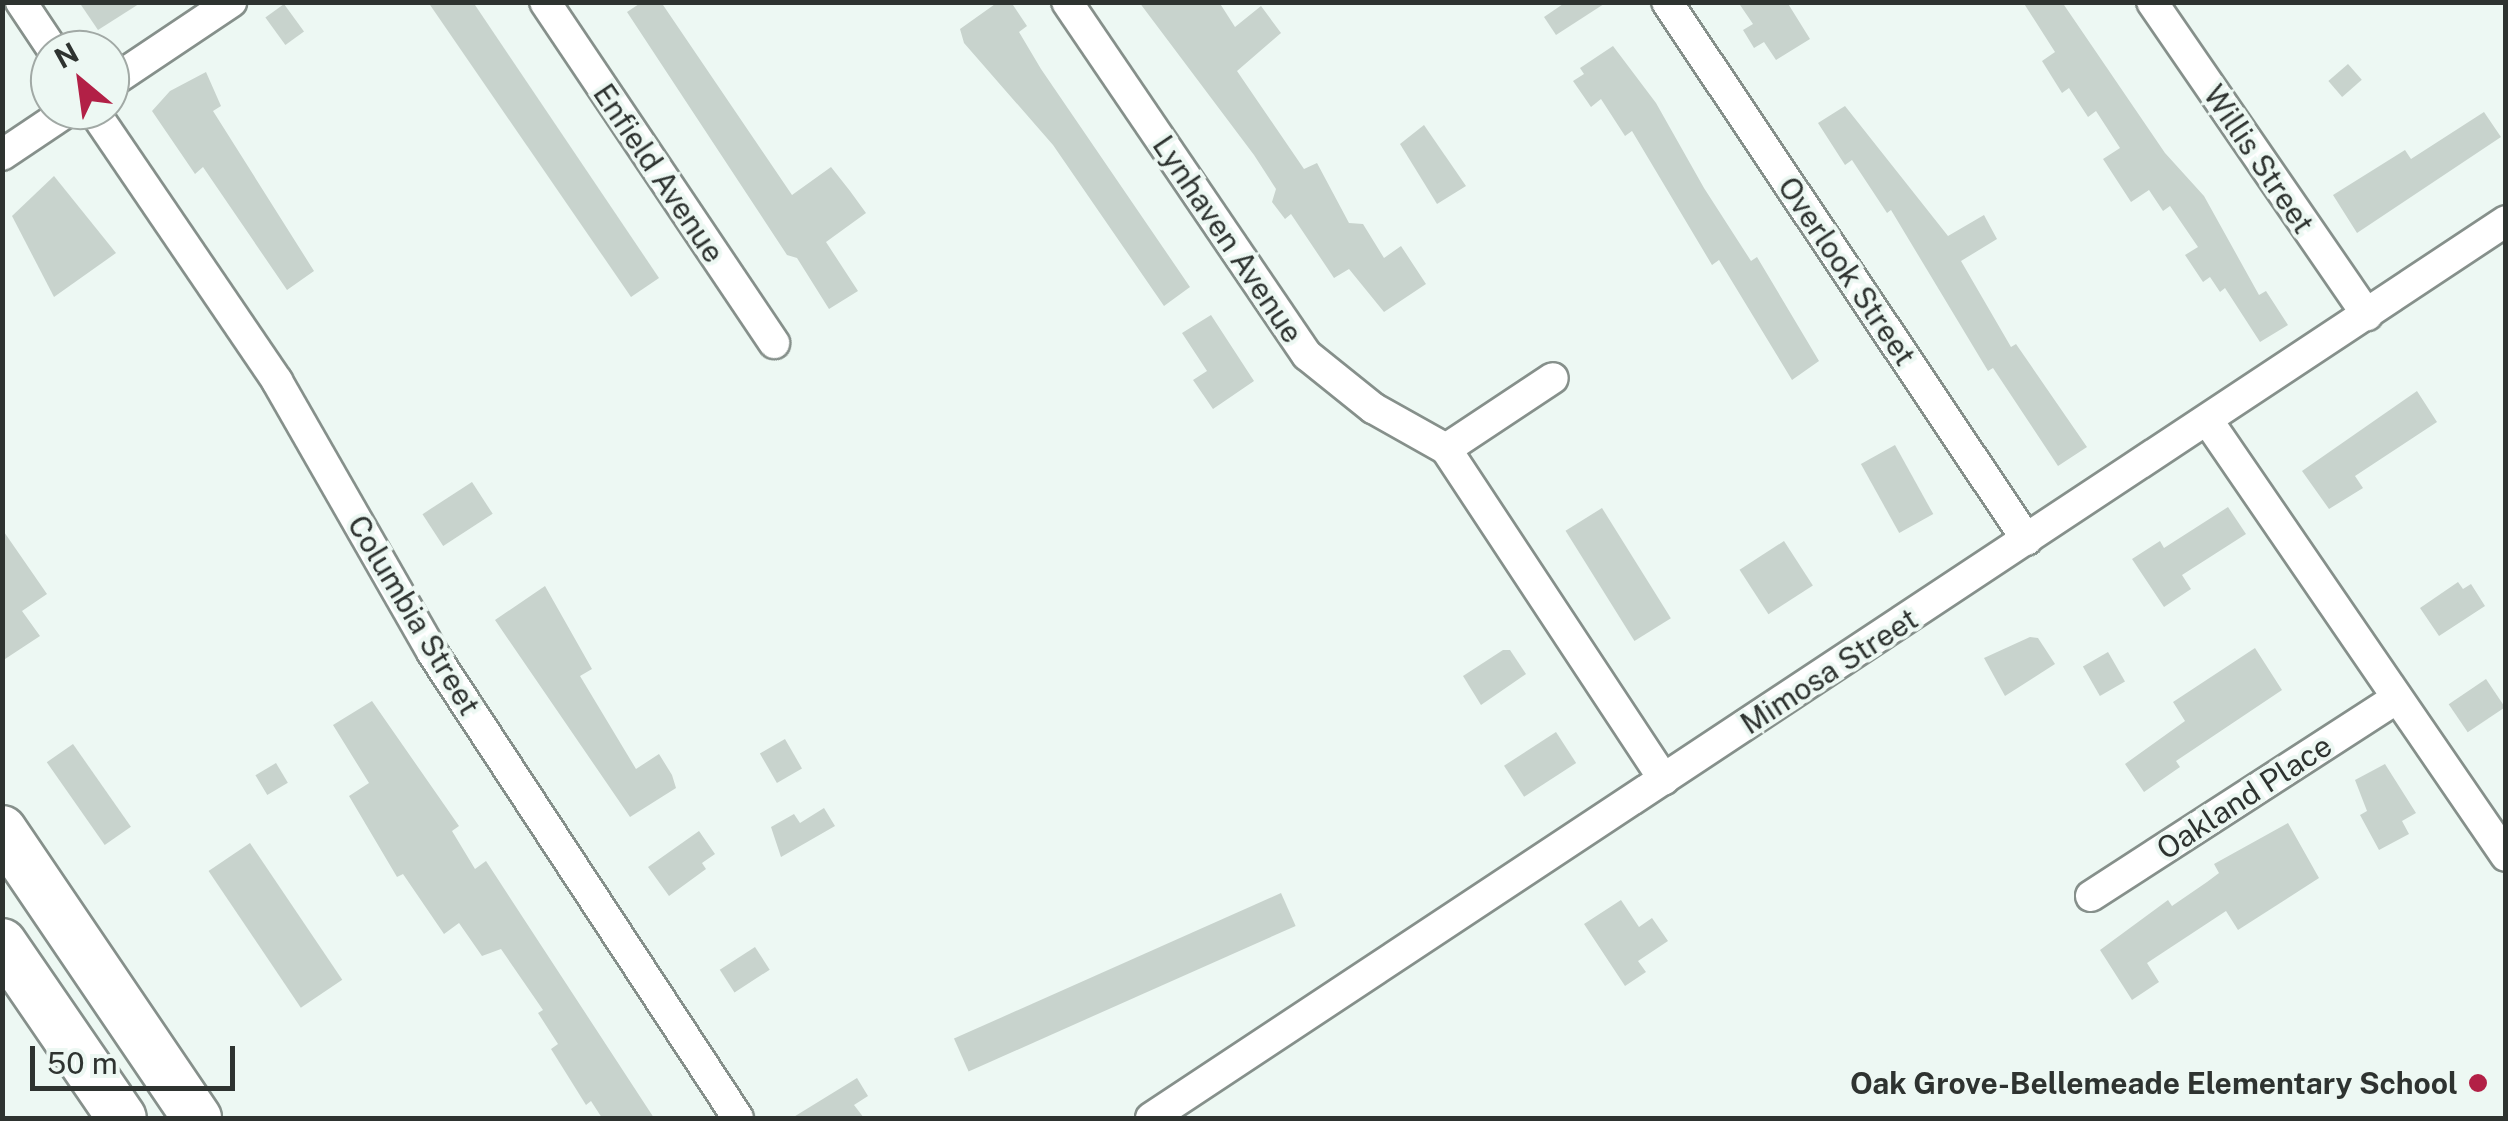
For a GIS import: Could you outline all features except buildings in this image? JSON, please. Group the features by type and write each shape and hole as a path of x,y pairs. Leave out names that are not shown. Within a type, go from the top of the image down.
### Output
{"main road":[{"path":"2,830 197,1118"},
{"path":"2,943 122,1118"}],"street":[{"path":"21,2 40,30"},
{"path":"130,70 231,2"},
{"name":"Enfield Avenue","path":"545,2 774,344"},
{"name":"Lynhaven Avenue","path":"1068,2 1307,356 1373,408 1446,449 1664,780"},
{"name":"Overlook Street","path":"1667,2 2027,540"},
{"name":"Willis Street","path":"2152,2 2366,315"},
{"path":"2,155 40,130"},
{"name":"Columbia Street","path":"107,130 277,381 432,652 738,1118"},
{"name":"Mimosa Street","path":"1150,1118 2208,422 2506,221"},
{"path":"1446,449 1553,378"},
{"path":"2208,422 2506,856"},
{"name":"Oakland Place","path":"2091,896 2396,699"}],"place":[{"name":"Oak Grove-Bellemeade Elementary School","path":"2478,1083"}]}
